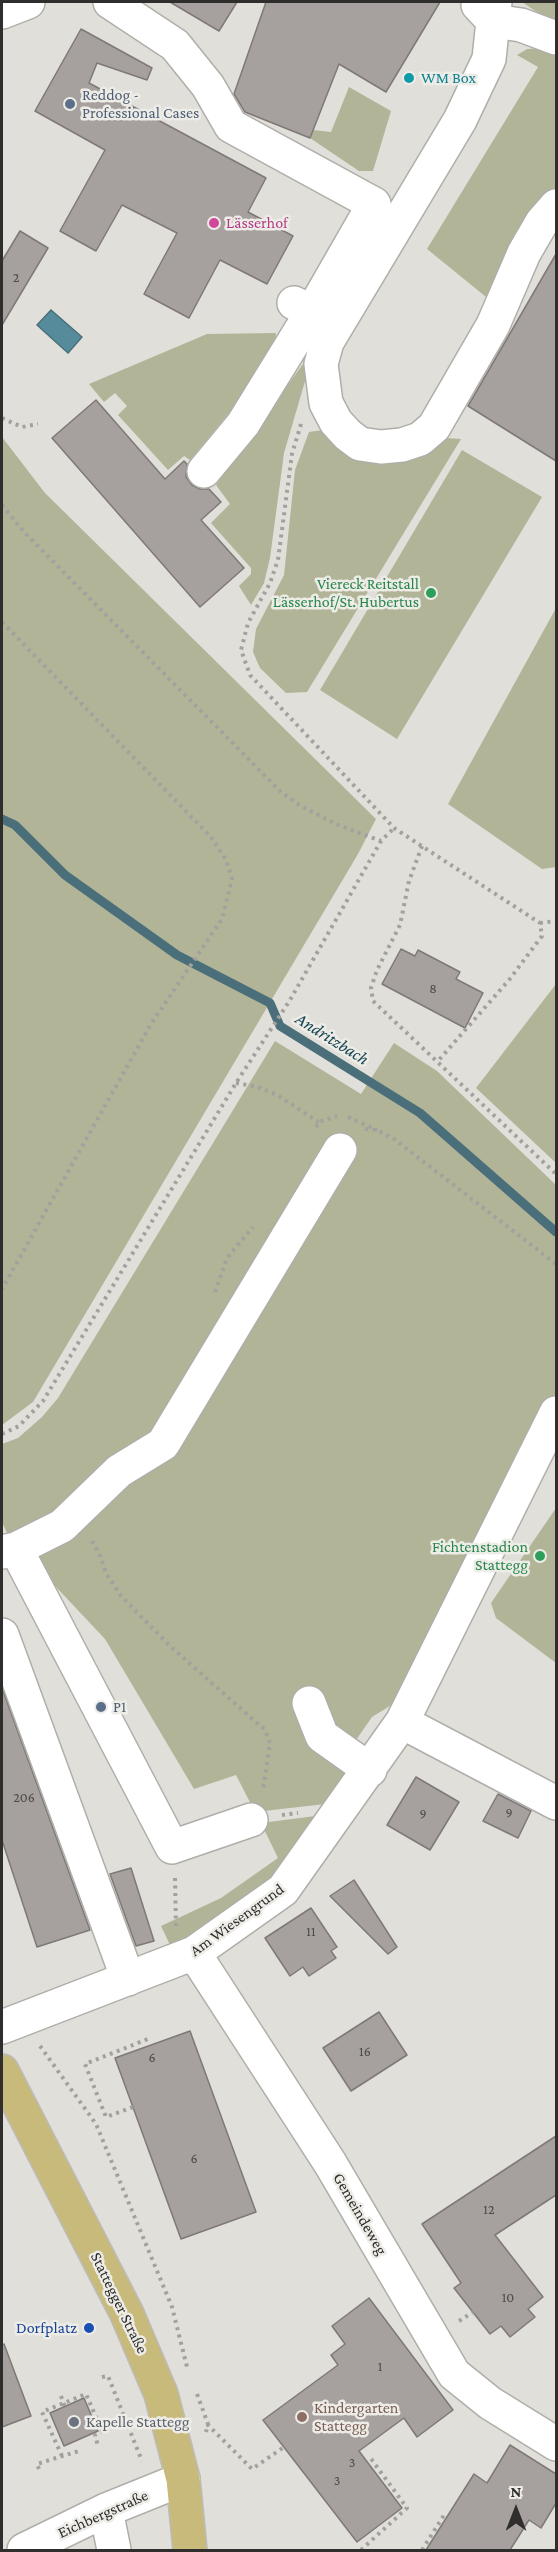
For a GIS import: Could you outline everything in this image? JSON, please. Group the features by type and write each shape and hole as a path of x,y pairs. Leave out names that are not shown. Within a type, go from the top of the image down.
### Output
{"main road":[{"name":"Stattegger Straße","path":"2,2071 127,2314 161,2394 189,2439 183,2480 190,2550"}],"street":[{"path":"2,12 28,2"},
{"path":"110,2 175,45 208,86 231,126 376,205"},
{"path":"324,320 294,302 376,205 460,120 489,59 488,8 521,25 556,38"},
{"path":"204,471 324,320 376,205"},
{"path":"324,320 327,342 321,364 326,403 336,423 360,444 381,447 402,445 420,439 441,417 493,325 524,253 542,222 556,206"},
{"path":"257,1810 172,1847 9,1551 62,1526 119,1471 162,1444 343,1145"},
{"name":"Am Wiesengrund","path":"8,2024 194,1953 283,1890 402,1722 556,1413"},
{"path":"2,1635 128,1979"},
{"path":"309,1703 333,1743 370,1770"},
{"path":"402,1722 556,1803"},
{"name":"Gemeindeweg","path":"194,1953 330,2163 454,2374 490,2403 556,2444"},
{"name":"Eichbergstraße","path":"23,2550 106,2510 183,2480"},
{"path":"106,2510 114,2550"},
{"path":"2,2536 23,2550"}],"path":[{"path":"305,413 292,454 278,560 270,583 248,623 240,650 250,675 394,828 540,923 556,921"},
{"path":"2,418 22,427 38,424"},
{"path":"2,505 24,532 280,791 299,805 336,824 381,841"},
{"path":"2,622 211,837 226,861 232,879 222,919 151,1024 2,1289"},
{"path":"2,1434 19,1426 43,1401 282,1011 381,841 394,828"},
{"path":"422,846 409,881 400,925 377,970 371,988 374,1001 556,1174"},
{"path":"438,1060 496,996 542,936 540,923"},
{"path":"236,1083 258,1087 277,1095 343,1145 350,1133 358,1129 377,1130 394,1140 556,1264"},
{"path":"62,1526 80,1532 91,1540 100,1555 106,1573 121,1596 171,1647 265,1730 270,1743 257,1810"},
{"path":"8,2024 40,2047 96,2124 172,2307 188,2368"},
{"path":"133,2107 106,2117 85,2064 148,2039"},
{"path":"102,2377 108,2376 139,2450 153,2491"},
{"path":"196,2390 208,2424 252,2469 284,2447"},
{"path":"62,2456 42,2412 64,2405 86,2394 102,2431 95,2435 98,2446"},
{"path":"61,2396 64,2405"},
{"path":"189,2439 208,2424"},
{"path":"139,2450 189,2439 208,2424"},
{"path":"39,2469 37,2464 82,2450"},
{"path":"361,2550 407,2508 369,2456"},
{"path":"422,2550 447,2512"}],"green space":[{"path":"522,2 556,2 556,25"},
{"path":"527,49 556,49 556,196 491,301 427,249 538,67 517,55"},
{"path":"349,87 391,111 373,171 359,171 310,138 313,130 331,132"},
{"path":"276,333 275,344 256,380 190,460 184,456 168,470 118,415 127,406 115,393 104,402 89,384 207,334"},
{"path":"305,361 308,371 284,453 270,558 264,583 251,605 239,586 251,574 251,568 211,523 230,504 216,485"},
{"path":"330,429 430,442 446,438 461,439 307,692 286,693 260,668 253,652 256,629 284,575 295,470 309,432"},
{"path":"2,437 45,493 376,819 358,854 33,1402 2,1425"},
{"name":"Viereck Reitstall Lässerhof/St. Hubertus","path":"462,450 542,497 397,739 320,690"},
{"path":"556,608 556,867 542,869 448,804"},
{"path":"556,984 556,1163 476,1088"},
{"path":"275,1041 361,1094 394,1043 437,1071 556,1185 556,1403 406,1696 372,1717 340,1763 354,1773 334,1803 255,1812 236,1775 194,1789 105,1639 9,1537 2,1522 2,1444 18,1438 42,1417 58,1398"},
{"name":"Fichtenstadion Stattegg","path":"556,1508 556,1663 496,1618 491,1603"},
{"path":"331,1814 252,1902 171,1947 161,1926 221,1898 278,1858 261,1823"}],"water":[{"path":"51,310 82,337 68,353 37,325"}],"building":[{"path":"170,2 237,2 219,31"},
{"path":"266,2 440,2 386,92 339,64 310,138 245,112 234,94"},
{"path":"81,29 152,68 147,80 97,63 89,83 266,178 248,212 293,236 267,284 220,260 189,318 144,294 177,233 122,205 96,251 60,231 105,150 35,111"},
{"path":"20,231 48,248 2,325 2,261"},
{"path":"556,254 556,461 468,406"},
{"path":"96,400 165,479 184,461 187,464 186,477 192,485 200,489 209,489 221,502 201,520 244,568 200,607 52,438"},
{"path":"401,949 415,956 418,950 460,972 456,979 483,993 465,1028 382,984"},
{"path":"2,1688 90,1930 37,1947 2,1840"},
{"path":"416,1777 459,1802 430,1850 387,1825"},
{"path":"498,1794 531,1811 518,1838 483,1821"},
{"path":"131,1868 154,1941 136,1946 110,1874"},
{"path":"354,1880 397,1947 388,1954 330,1896"},
{"path":"311,1908 337,1947 331,1951 336,1958 309,1976 303,1967 290,1976 265,1938"},
{"path":"379,2012 407,2055 351,2091 323,2048"},
{"path":"190,2031 256,2212 181,2239 115,2058"},
{"path":"556,2136 556,2195 495,2235 543,2297 528,2309 535,2317 510,2337 501,2326 490,2334 454,2288 461,2283 422,2224"},
{"path":"369,2298 453,2410 417,2437 404,2418 359,2451 402,2508 357,2542 263,2420 338,2365 331,2355 345,2344 332,2326"},
{"path":"4,2344 31,2416 2,2427 2,2345"},
{"name":"Kapelle Stattegg","path":"84,2398 98,2431 64,2446 50,2413"},
{"path":"510,2445 556,2474 556,2503 541,2528 529,2520 510,2550 426,2550 474,2474 487,2483"}],"waterway":[{"name":"Andritzbach","path":"2,819 15,825 65,875 177,955 270,1003 280,1026 420,1113 556,1232"}],"place":[{"name":"WM Box","path":"409,78"},
{"name":"Reddog - Professional Cases","path":"70,104"},
{"name":"Lässerhof","path":"214,223"},
{"name":"Viereck Reitstall Lässerhof/St. Hubertus","path":"431,593"},
{"name":"Fichtenstadion Stattegg","path":"540,1556"},
{"name":"P1","path":"101,1707"},
{"name":"Dorfplatz","path":"89,2328"},
{"name":"Kindergarten Stattegg","path":"302,2417"},
{"name":"Kapelle Stattegg","path":"74,2422"}]}
